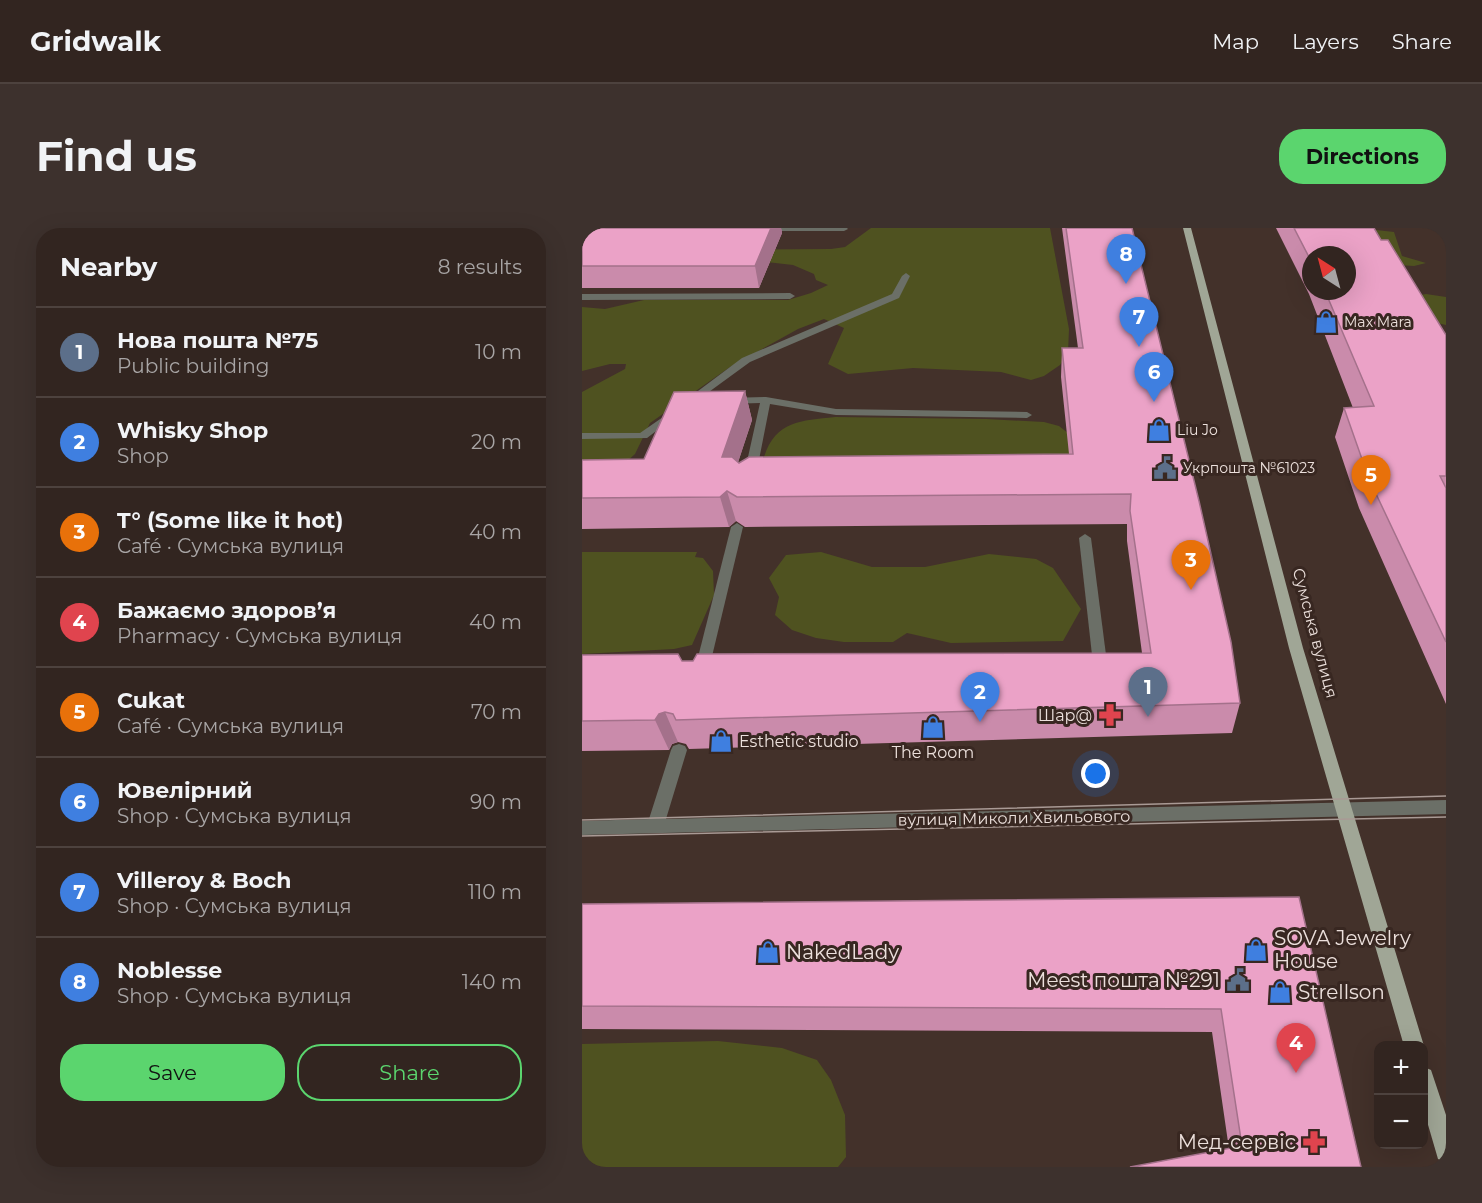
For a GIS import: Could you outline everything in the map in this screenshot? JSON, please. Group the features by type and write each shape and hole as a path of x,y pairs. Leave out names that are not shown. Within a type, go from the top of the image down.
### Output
{"main road":[{"name":"Сумська вулиця","path":"1187,228 1296,648 1413,1041"},
{"path":"1428,1090 1446,1151"}],"street":[{"path":"748,229 844,229"},
{"path":"582,436 643,436 746,360 896,296 906,276"},
{"path":"582,297 790,296"},
{"path":"687,403 766,400 836,412 1027,415"},
{"path":"748,487 766,400"},
{"path":"699,685 737,527"},
{"path":"1085,538 1099,655"},
{"path":"655,827 679,750"},
{"name":"вулиця Миколи Хвильового","path":"582,828 1446,807"}],"green space":[{"path":"871,228 1050,228 1069,329 1068,353 1060,365 1044,376 1031,380 1001,372 913,368 848,374 828,364 844,328 824,319 798,329 730,367 650,423 635,454 624,464 582,480 582,392 625,369 626,364 610,364 582,371 582,307 605,309 644,300 788,300 828,285 816,280 814,274 793,265 662,250 831,249 845,247"},
{"path":"1376,230 1394,232 1402,256 1426,263 1414,266 1381,264"},
{"path":"1426,294 1446,297 1446,325 1419,319 1410,297"},
{"path":"835,417 1044,422 1059,426 1073,437 1098,465 764,457 775,436 783,429 801,422"},
{"path":"582,552 697,552 695,557 703,558 713,571 714,595 692,645 674,649 582,654"},
{"path":"821,552 872,567 925,567 989,554 1036,559 1053,568 1081,609 1063,641 951,643 907,633 893,642 844,642 816,638 792,630 775,615 779,597 769,578 786,555"},
{"path":"718,1041 782,1048 817,1060 831,1080 845,1115 846,1157 838,1167 582,1167 582,1044"}],"building":[{"path":"582,228 771,228 755,266 582,266"},
{"path":"1066,228 1132,228 1199,501 1231,642 1240,703 676,720 673,714 665,712 659,714 655,720 582,721 582,655 678,654 682,661 693,661 697,654 1151,653 1130,511 1131,494 737,497 727,491 720,497 582,498 582,460 644,459 674,392 745,391 722,457 732,457 739,463 749,457 1073,454 1062,348 1083,348"},
{"path":"1294,228 1374,228 1381,240 1388,240 1446,335 1446,476 1440,476 1446,488 1446,642 1369,479 1344,408 1374,406 1329,300 1356,300 1356,246 1303,246"},
{"path":"1299,897 1361,1167 1130,1167 1242,1146 1221,1009 582,1006 582,904"}],"tram line":[{"path":"582,820 1446,796"},
{"path":"582,836 1446,817"}],"place":[{"name":"Noblesse","path":"1126,284"},
{"name":"Max Mara","path":"1326,322"},
{"name":"Villeroy & Boch","path":"1139,347"},
{"name":"Ювелірний","path":"1154,402"},
{"name":"Liu Jo","path":"1159,430"},
{"name":"Укрпошта №61023","path":"1165,468"},
{"name":"Cukat","path":"1371,505"},
{"name":"T° (Some like it hot)","path":"1191,590"},
{"name":"Шар@","path":"1110,715"},
{"name":"Нова пошта №75","path":"1148,717"},
{"name":"Whisky Shop","path":"980,722"},
{"name":"The Room","path":"933,727"},
{"name":"Esthetic studio","path":"721,741"},
{"name":"SOVA Jewelry House","path":"1256,950"},
{"name":"NakedLady","path":"768,952"},
{"name":"Meest пошта №291","path":"1238,980"},
{"name":"Strellson","path":"1280,992"},
{"name":"Бажаємо здоровʼя","path":"1296,1073"},
{"name":"Мед-сервіс","path":"1314,1142"}]}
